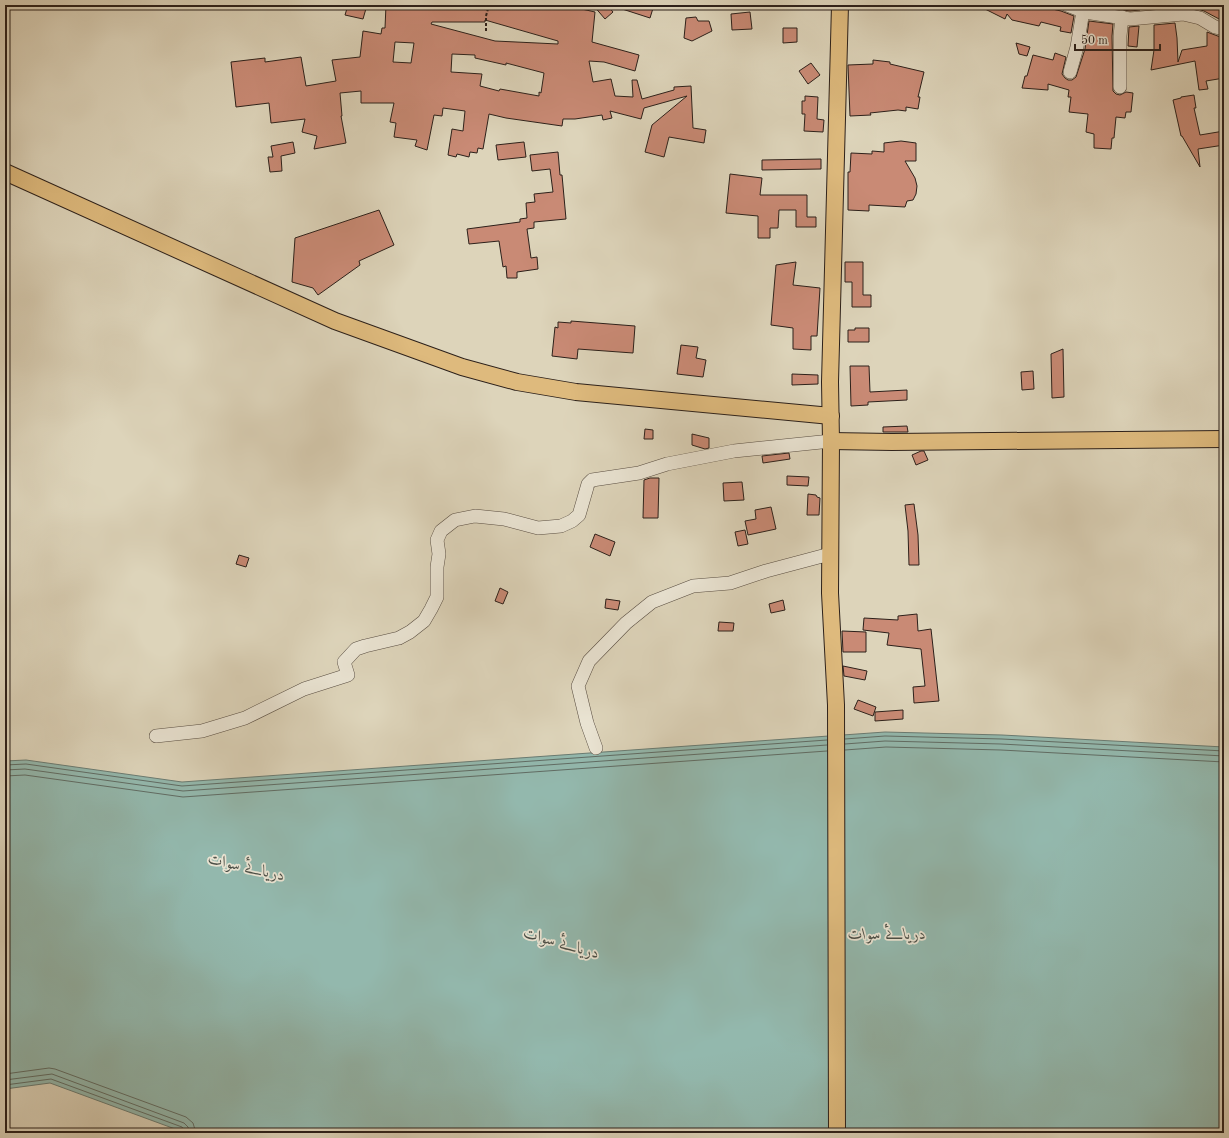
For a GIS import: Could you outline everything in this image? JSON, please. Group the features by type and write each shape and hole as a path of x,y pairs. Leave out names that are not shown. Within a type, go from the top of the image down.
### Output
{"main road":[{"path":"837,1133 836,705 830,600 830,374 840,5"},
{"path":"5,172 335,321 462,367 517,382 576,392 831,416"},
{"path":"831,441 892,442 1224,439"}],"street":[{"path":"1067,5 1083,11 1130,18 1183,14 1200,18 1215,27 1224,29"},
{"path":"1070,72 1077,47 1083,11"},
{"path":"1120,87 1120,36 1122,17"},
{"path":"156,736 202,731 246,718 304,689 348,675 344,662 356,649 399,638 410,632 424,621 437,597 437,567 439,554 437,540 441,530 455,520 475,516 504,519 538,528 561,526 572,521 579,515 588,484 592,480 639,473 667,464 734,451 831,441"},
{"path":"596,748 587,723 578,686 589,661 626,623 652,602 693,586 730,583 766,570 830,554"}],"path":[{"path":"486,31 488,5"}],"water":[{"name":"دریائے سوات","path":"885,732 1002,735 1224,747 1224,1133 186,1133 50,1083 5,1089 5,761 26,760 182,782"}],"building":[{"path":"348,5 367,5 363,19 345,15"},
{"path":"386,5 564,5 595,12 592,42 639,55 635,71 604,62 589,61 593,82 611,79 615,96 633,97 632,80 637,80 642,99 674,90 674,87 691,86 693,128 706,130 704,143 669,137 664,157 645,152 652,125 687,96 644,108 641,119 610,111 612,118 603,120 602,115 575,119 563,119 562,126 489,114 483,149 478,148 477,153 470,152 469,157 457,154 456,157 448,155 452,129 463,131 465,111 443,108 442,116 434,115 427,150 415,146 417,140 394,137 396,123 390,122 394,103 361,103 361,91 340,93 341,116 346,143 314,149 317,136 302,132 305,119 271,123 269,103 236,107 231,62 265,58 265,62 301,57 306,86 336,81 332,60 360,57 363,31 381,34 382,28 385,28","holes":["485,20 558,41 558,44 495,41 431,24 432,22 485,22","395,42 414,43 411,63 393,62","452,54 475,55 475,58 506,65 506,63 544,73 541,93 539,92 539,96 500,89 499,91 480,86 482,74 451,72"]},
{"path":"593,5 607,5 613,12 605,19"},
{"path":"617,5 654,5 650,18 616,7"},
{"path":"977,5 1049,5 1048,8 1074,16 1071,33 1060,31 1061,27 1041,22 1039,26 1012,20 1007,14 1005,19"},
{"path":"1092,5 1141,5 1140,10 1130,11"},
{"path":"1154,5 1173,5 1173,7 1154,9"},
{"path":"1199,5 1212,5 1224,9 1221,20 1198,9"},
{"path":"750,12 752,29 732,30 731,14"},
{"path":"696,17 698,21 709,21 712,31 692,41 684,38 686,18"},
{"path":"1089,21 1113,24 1113,91 1120,95 1126,92 1133,93 1131,112 1126,112 1125,118 1116,117 1114,138 1112,138 1111,149 1094,148 1094,134 1086,132 1088,114 1069,112 1071,97 1068,97 1069,90 1048,84 1048,90 1022,88 1033,55 1053,60 1055,53 1066,57 1062,74 1068,80 1072,80 1076,77 1085,49"},
{"path":"1175,23 1178,62 1182,50 1207,46 1207,32 1223,38 1222,64 1224,78 1206,81 1208,89 1199,90 1195,61 1151,70 1154,50 1154,25"},
{"path":"1139,26 1137,47 1128,46 1129,27"},
{"path":"783,28 797,28 797,42 783,43"},
{"path":"1016,43 1030,47 1027,56 1019,54"},
{"path":"873,60 890,62 890,64 924,72 918,97 920,97 918,109 906,107 906,111 898,110 870,113 871,115 850,116 848,65 873,64"},
{"path":"811,63 820,75 808,84 799,71"},
{"path":"1194,95 1196,108 1194,108 1200,135 1224,131 1224,145 1198,149 1200,167 1181,136 1173,100"},
{"path":"805,96 818,97 817,119 824,120 823,132 804,131 805,114 802,114 802,101 805,101"},
{"path":"901,141 916,143 916,161 905,161 915,178 917,186 916,194 913,200 907,201 905,207 869,205 869,211 848,210 848,172 850,172 851,153 872,154 872,151 884,152 884,143"},
{"path":"293,142 295,153 281,156 282,171 270,172 268,157 273,157 271,146"},
{"path":"524,142 526,157 498,160 496,145"},
{"path":"558,152 560,175 562,175 566,219 534,222 534,228 527,229 531,258 537,257 538,269 517,272 517,278 507,278 506,266 503,267 499,241 469,244 467,229 520,222 520,219 527,218 526,203 535,202 534,194 553,192 550,169 532,171 530,155"},
{"path":"821,159 821,169 762,170 762,160"},
{"path":"730,174 762,178 760,195 807,195 807,217 816,217 816,227 796,227 796,210 779,210 778,228 770,228 770,238 758,238 758,216 726,213"},
{"path":"379,210 394,245 359,261 360,265 318,295 313,288 292,282 295,238"},
{"path":"796,262 793,285 820,288 817,336 811,336 811,350 793,349 793,328 771,325 776,265"},
{"path":"845,262 863,262 863,295 871,295 871,307 852,307 852,282 845,282"},
{"path":"571,321 635,326 633,353 578,349 577,359 552,356 555,327 558,328 558,322 571,323"},
{"path":"855,328 869,328 869,342 848,342 848,330 855,330"},
{"path":"681,345 698,347 696,358 706,360 703,377 677,374"},
{"path":"1063,349 1064,397 1052,398 1051,354"},
{"path":"850,366 869,366 870,392 907,390 907,400 868,402 868,405 851,406"},
{"path":"1033,371 1034,389 1022,390 1021,372"},
{"path":"792,374 818,375 818,384 792,385"},
{"path":"907,426 908,432 883,432 883,427"},
{"path":"645,429 653,430 653,439 644,439"},
{"path":"692,434 709,438 709,448 705,449 692,445"},
{"path":"924,451 928,460 916,465 912,455"},
{"path":"789,453 790,459 763,463 762,456"},
{"path":"787,476 809,477 808,486 787,485"},
{"path":"659,478 658,518 643,518 644,480"},
{"path":"742,482 744,500 724,501 723,483"},
{"path":"808,494 816,495 820,498 819,515 807,515"},
{"path":"914,504 918,535 919,565 909,565 908,531 905,505"},
{"path":"771,507 776,529 748,535 745,521 756,519 755,510"},
{"path":"745,530 748,544 738,546 735,532"},
{"path":"595,534 615,542 610,556 590,547"},
{"path":"239,555 249,558 246,567 236,564"},
{"path":"500,588 508,592 503,604 495,601"},
{"path":"606,599 620,601 618,610 605,608"},
{"path":"783,600 785,610 771,613 769,604"},
{"path":"917,614 918,631 931,629 939,701 914,703 913,687 925,686 921,649 887,645 889,633 863,630 864,618 898,620 898,616"},
{"path":"719,622 734,623 733,631 718,631"},
{"path":"842,631 866,632 866,652 843,652"},
{"path":"843,666 867,671 865,680 844,676"},
{"path":"858,700 876,707 873,716 854,709"},
{"path":"903,710 903,719 875,721 875,712"}]}
